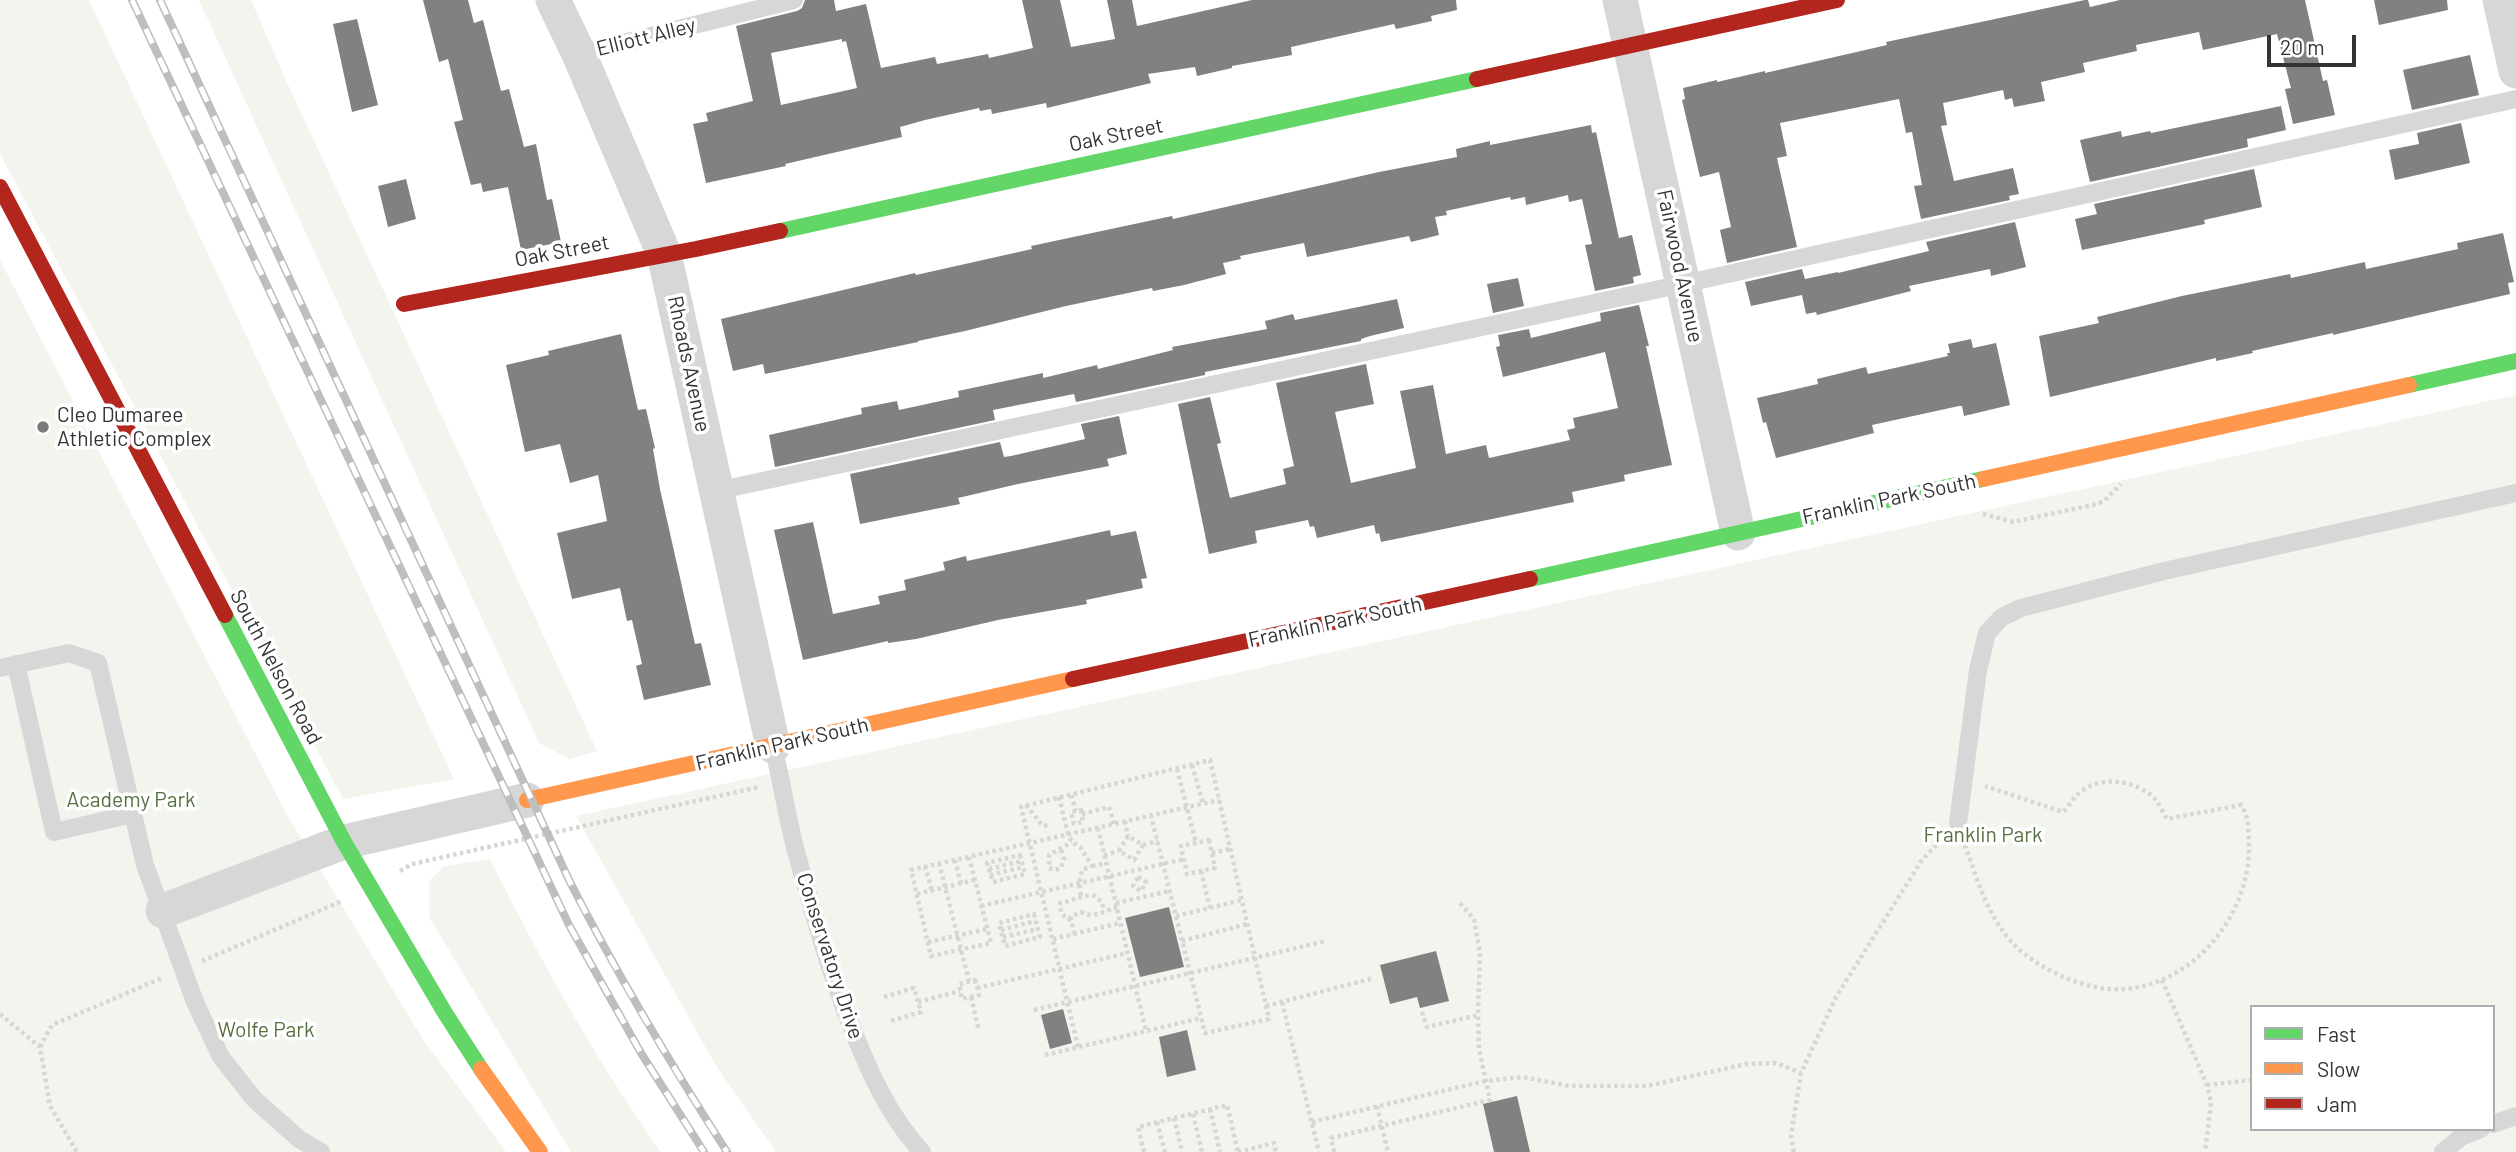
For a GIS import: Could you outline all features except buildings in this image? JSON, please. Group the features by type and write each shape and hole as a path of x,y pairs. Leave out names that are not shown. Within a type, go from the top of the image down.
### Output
{"street":[{"name":"Rhoads Avenue","path":"552,0 579,54 664,254 773,746"},
{"name":"Fairwood Avenue","path":"1620,0 1738,533"},
{"name":"Oak Street","path":"404,304 664,254 1837,0"},
{"path":"2500,0 2516,71"},
{"name":"South Nelson Road","path":"0,187 344,842 445,1013 490,1083 540,1152"},
{"name":"Franklin Park South","path":"163,911 344,842 2516,361"}],"lane":[{"name":"Elliott Alley","path":"579,54 794,0"},
{"path":"716,491 1683,284 2516,99"},
{"path":"1958,823 1978,670 1987,633 2002,617 2021,608 2164,570 2516,493"},
{"path":"133,814 54,832 8,666 69,653 98,663 145,865 195,1002 221,1057 254,1099 299,1139 321,1152"},
{"name":"Conservatory Drive","path":"773,746 796,853 837,987 861,1053 887,1106 906,1135 922,1152"},
{"path":"2495,1123 2516,1116"},
{"path":"2443,1152 2461,1137 2476,1131"}],"path":[{"path":"1970,514 1982,514 2013,522 2097,504 2104,501 2126,479"},
{"path":"1078,1047 1021,807 1210,760 1269,1019 1205,1033 1151,816"},
{"path":"1192,765 1203,804"},
{"path":"1177,769 1196,843"},
{"path":"1794,1152 1791,1136 1801,1073 1836,997 1922,860 1958,823 1987,903 1998,925 2020,951 2047,970 2082,984 2124,989 2162,980 2185,966 2211,944 2232,919 2244,889 2249,858 2248,815 2241,805 2167,819 2157,801 2142,789 2121,781 2099,783 2079,793 2063,812 1964,779"},
{"path":"77,1152 50,1106 40,1047 52,1025 370,887 412,864 782,782"},
{"path":"1071,794 1076,811"},
{"path":"1059,797 1068,834 1072,842 1080,847 1091,866"},
{"path":"969,857 991,943 931,956 911,870 1219,800"},
{"path":"1026,805 1043,826 1049,825"},
{"path":"1082,814 1109,807 1114,824"},
{"path":"1080,810 1082,814 1083,822 1074,824 1071,812 1080,810"},
{"path":"1104,855 1119,851 1128,836 1125,821"},
{"path":"1098,828 1146,1031"},
{"path":"1128,836 1143,845"},
{"path":"1209,840 1212,853 1215,868 1187,874 1181,846 1209,840"},
{"path":"1142,894 1133,886 1137,874 1134,860 1143,845 1158,841"},
{"path":"1049,868 1049,855 1072,842"},
{"path":"1212,853 1230,849"},
{"path":"1037,871 1061,867 1064,859 1061,850"},
{"path":"1119,851 1134,860"},
{"path":"1020,855 1022,864 1025,874 993,883 988,863 1020,855"},
{"path":"981,906 1109,877 1137,874 1184,859"},
{"path":"955,860 961,884"},
{"path":"1022,864 1034,860"},
{"path":"939,863 969,981"},
{"path":"1082,896 1079,884 1082,870 1106,863"},
{"path":"925,866 932,891"},
{"path":"1201,871 1210,908"},
{"path":"1137,874 1146,882 1142,894"},
{"path":"917,894 975,880"},
{"path":"1074,934 1071,917 1082,912 1087,916 1095,915 1142,894 1169,891"},
{"path":"1071,920 1066,919 1061,912 1060,903 1082,896 1095,896 1101,901 1105,911"},
{"path":"1176,916 1242,900"},
{"path":"1334,1152 1331,1138 1490,1100 1479,1049 1480,953 1474,919 1458,901"},
{"path":"1034,914 1037,925 1040,937 1005,946 999,923 1034,914"},
{"path":"1003,937 1048,922"},
{"path":"1052,939 1120,923"},
{"path":"1182,941 1247,924"},
{"path":"928,943 987,929"},
{"path":"1034,1010 1326,941"},
{"path":"977,988 1127,953"},
{"path":"1266,1006 1374,978"},
{"path":"975,980 977,988 979,995 962,999 959,984 975,980"},
{"path":"2162,980 2207,1085 2211,1103 2205,1152"},
{"path":"884,997 914,988 921,1012 891,1021"},
{"path":"918,1002 960,991"},
{"path":"971,997 979,1031"},
{"path":"1282,1002 1319,1152"},
{"path":"1422,1012 1427,1027 1478,1015"},
{"path":"0,1014 40,1047"},
{"path":"1045,1055 1201,1018"},
{"path":"1312,1122 1485,1081 1522,1077 1570,1086 1647,1086 1746,1064 1776,1063 1801,1073"},
{"path":"2207,1085 2250,1080"},
{"path":"1144,1152 1138,1127 1227,1105 1238,1152 1258,1150 1274,1143 1276,1152"},
{"path":"1377,1106 1388,1152"},
{"path":"1210,1109 1220,1152"},
{"path":"1193,1114 1202,1152"},
{"path":"1174,1118 1182,1152"},
{"path":"1157,1122 1165,1152"}],"green space":[{"path":"0,0 89,0 454,779 343,799 0,154"},
{"path":"199,0 251,0 597,751 569,759 539,743"},
{"path":"0,260 286,813 422,1038 506,1152 0,1152"},
{"name":"Franklin Park","path":"2516,395 2516,1152 776,1152 716,1066 576,816"},
{"path":"490,859 570,1009 661,1152 571,1152 429,917 429,881 444,866"}],"railway":[{"path":"132,0 569,925 641,1053 704,1152"},
{"path":"160,0 570,882 645,1019 727,1152"}],"traffic: fast":[{"path":"780,231 1477,79"},
{"path":"2409,385 2516,361"},
{"path":"1530,579 1983,479"},
{"path":"225,615 344,842 481,1069"}],"traffic: slow":[{"path":"1983,479 2409,385"},
{"path":"527,800 1073,679"},
{"path":"481,1069 540,1152"}],"traffic: jam":[{"path":"1477,79 1837,0"},
{"path":"0,187 225,615"},
{"path":"404,304 780,231"},
{"path":"1073,679 1530,579"}],"place":[{"name":"Cleo Dumaree Athletic Complex","path":"43,427"}],"park label":[{"name":"Academy Park","path":"131,800"},
{"name":"Wolfe Park","path":"266,1030"}]}
